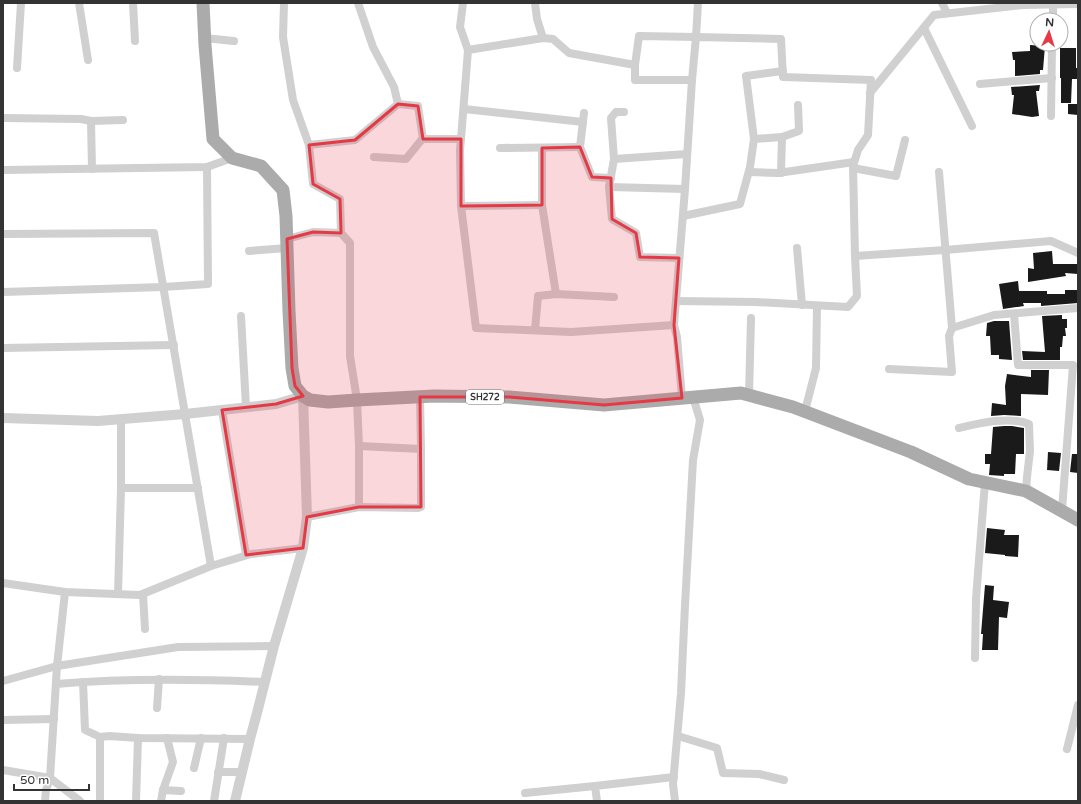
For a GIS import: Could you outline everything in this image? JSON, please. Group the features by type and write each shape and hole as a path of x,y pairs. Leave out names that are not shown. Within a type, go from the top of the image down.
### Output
{"main road":[{"path":"203,3 204,38 213,139 232,158 261,166 283,190 286,216 292,368 295,386 303,396"},
{"name":"SH272","path":"303,396 310,400 328,402 434,396 509,397 604,405 741,393 805,411 911,452 970,479 1026,491 1078,520"}],"street":[{"path":"17,68 21,3"},
{"path":"79,3 88,60"},
{"path":"133,3 135,41"},
{"path":"284,3 283,36 293,100 309,145 313,184 340,199 341,234"},
{"path":"358,3 373,47 394,87 398,104"},
{"path":"463,3 460,26 468,50 460,150 461,206 476,328 571,332 674,325"},
{"path":"535,3 537,19 543,38"},
{"path":"675,801 673,784 681,693 693,460 700,420 687,397 674,325 688,154 698,3"},
{"path":"942,3 947,14"},
{"path":"870,94 934,15 947,14 986,6 1078,4"},
{"path":"924,28 972,126"},
{"path":"676,301 756,302 848,307 858,296 855,256 854,165 858,150 868,135 871,80 783,77 782,39 639,36 635,65 636,80 692,80"},
{"path":"204,38 234,41"},
{"path":"468,50 543,38 553,39 569,53 635,65"},
{"path":"1051,116 1052,52"},
{"path":"683,216 740,204 749,172 754,138 746,76 783,71"},
{"path":"980,84 1052,78"},
{"path":"309,145 355,140 398,104 418,106 423,138 406,159 374,157"},
{"path":"754,138 782,137 799,131 798,105"},
{"path":"464,109 583,122"},
{"path":"624,112 616,112 611,118 614,159 610,187 612,219 636,233 640,257 679,258"},
{"path":"584,113 580,147 592,177 611,178"},
{"path":"3,118 81,119 91,121 123,120"},
{"path":"91,121 92,169"},
{"path":"781,173 782,137"},
{"path":"423,138 461,139"},
{"path":"749,172 781,173 854,165 896,176 905,140"},
{"path":"500,148 580,147"},
{"path":"542,148 542,205 556,294"},
{"path":"614,159 688,154"},
{"path":"3,170 207,167 232,158"},
{"path":"3,292 164,287 208,284 207,167"},
{"path":"889,369 952,372 949,336 952,328 939,172"},
{"path":"610,187 685,189"},
{"path":"461,206 542,205"},
{"path":"249,251 287,244 313,232 341,234 350,243 350,356 357,400 360,446 359,507"},
{"path":"3,234 154,233 211,566"},
{"path":"855,256 1051,241 1078,253"},
{"path":"797,248 802,305"},
{"path":"535,330 538,296 556,294 614,297"},
{"path":"805,411 816,368 816,306"},
{"path":"952,328 994,315 1078,308"},
{"path":"1014,314 1018,365 1073,365 1062,510"},
{"path":"241,316 246,407"},
{"path":"749,395 751,318"},
{"path":"3,348 174,345"},
{"path":"3,418 98,421 185,414 276,404 303,396 307,517 303,548 274,646 235,801"},
{"path":"307,517 359,507 421,507 420,397"},
{"path":"222,410 246,555"},
{"path":"118,594 121,419"},
{"path":"959,428 986,422 1008,421 1030,424 1030,451 1026,491"},
{"path":"360,446 421,449"},
{"path":"975,658 976,599 985,482"},
{"path":"121,488 198,488"},
{"path":"3,583 64,592 140,595 211,566 246,555 303,548"},
{"path":"45,801 46,790 50,778 57,666 64,592"},
{"path":"143,594 145,629"},
{"path":"3,681 57,666 178,647 274,646"},
{"path":"56,684 159,679 265,682"},
{"path":"157,708 159,679"},
{"path":"83,682 85,730 100,737 250,739"},
{"path":"1067,749 1078,705"},
{"path":"3,720 54,719"},
{"path":"678,736 717,748 723,773 759,774 784,780"},
{"path":"100,737 100,801"},
{"path":"136,801 138,738"},
{"path":"161,801 162,790 173,762 167,738"},
{"path":"194,768 201,738"},
{"path":"214,801 224,738"},
{"path":"3,770 50,778 80,801"},
{"path":"218,772 242,772"},
{"path":"525,793 674,777"},
{"path":"595,786 597,801"},
{"path":"162,790 181,791"}],"highlighted area":[{"path":"398,104 418,106 423,139 461,139 461,206 542,205 542,148 580,147 592,177 611,178 612,219 636,233 640,257 679,258 674,325 682,398 604,405 509,397 420,397 421,507 359,507 307,517 303,548 246,555 222,410 276,404 303,396 295,386 292,368 287,239 313,232 341,233 340,199 313,184 309,145 355,140"}],"building":[{"path":"1069,48 1076,48 1076,68 1078,68 1078,79 1072,79 1071,103 1061,103 1060,52 1069,52"},
{"path":"1012,52 1044,52 1043,70 1040,70 1040,74 1015,76 1015,60 1013,60"},
{"path":"1040,85 1039,91 1036,91 1039,116 1032,117 1012,114 1014,95 1012,95 1011,87"},
{"path":"1068,104 1078,104 1078,115 1068,114"},
{"path":"1052,251 1053,264 1078,264 1078,274 1065,273 1066,276 1028,282 1028,268 1034,269 1033,253"},
{"path":"1018,281 1019,291 1047,291 1047,294 1065,294 1065,290 1078,290 1078,303 1041,306 1041,303 1023,303 1024,306 1003,309 999,284"},
{"path":"1062,315 1062,319 1067,319 1067,328 1065,328 1066,336 1063,336 1062,347 1060,347 1060,360 1023,360 1022,351 1045,352 1042,316"},
{"path":"994,321 1009,321 1012,360 999,359 999,355 991,355 990,336 986,336 987,323"},
{"path":"1031,370 1049,370 1048,395 1021,394 1021,416 991,416 992,403 1006,405 1005,386 1007,374 1031,377"},
{"path":"1004,426 1024,428 1024,454 1016,454 1015,474 1004,474 1004,476 989,475 990,464 985,464 985,454 991,454 993,427"},
{"path":"1048,452 1061,453 1059,471 1047,470"},
{"path":"1072,454 1078,454 1078,473 1070,472"},
{"path":"987,528 1005,530 1004,535 1019,535 1018,557 985,553"},
{"path":"985,585 994,586 993,600 1009,602 1007,618 999,617 998,650 982,650 983,634 981,634"}]}
